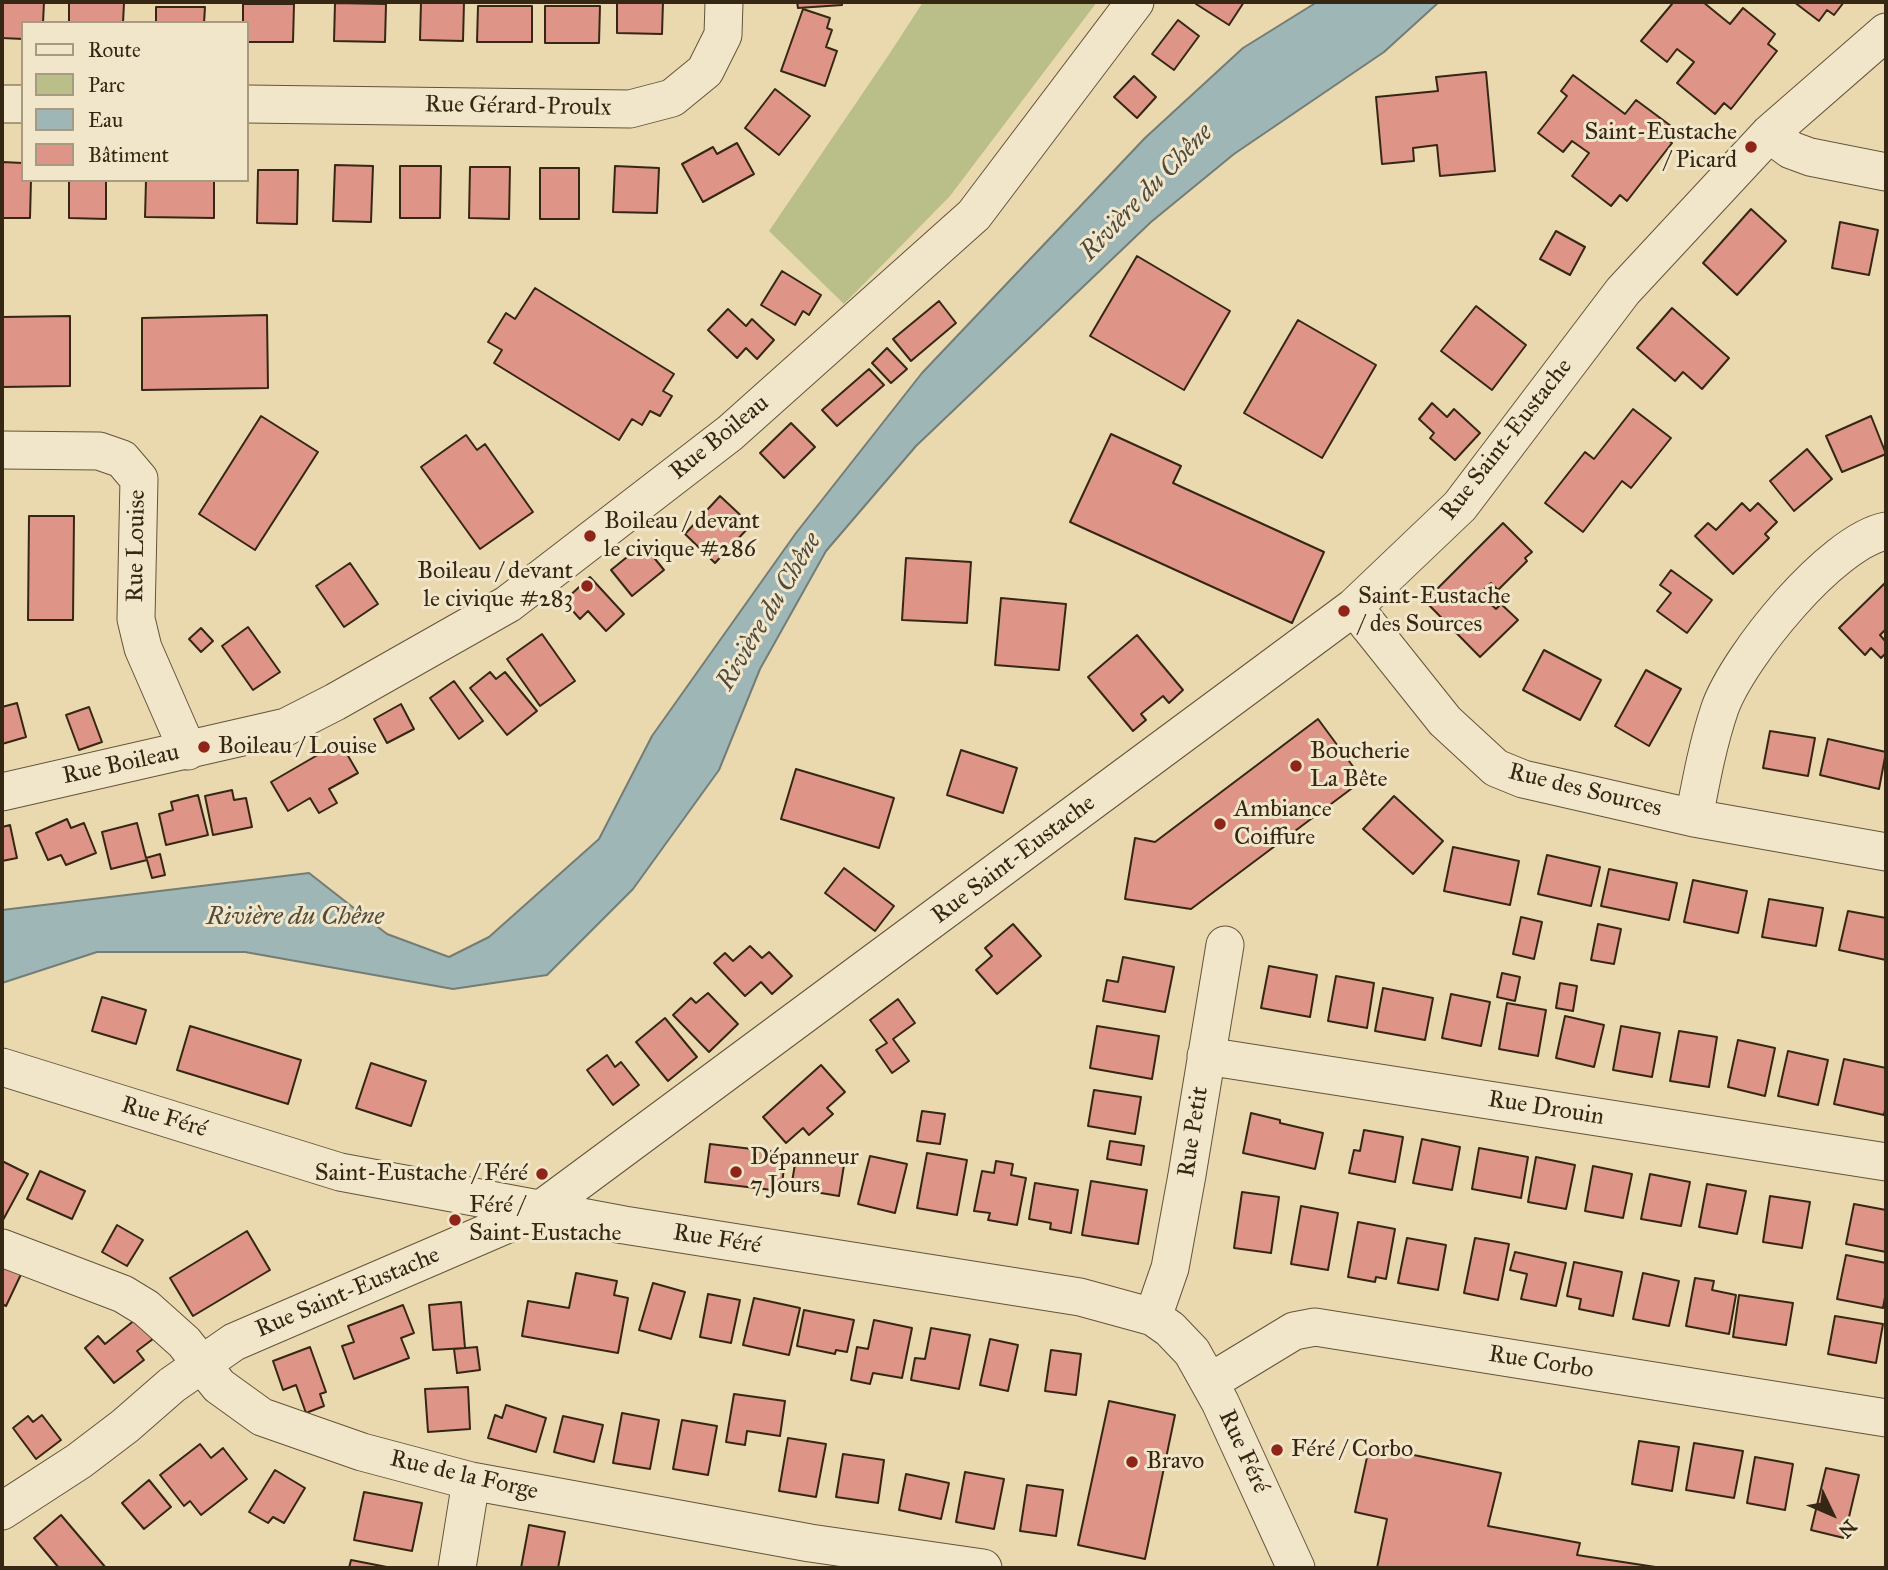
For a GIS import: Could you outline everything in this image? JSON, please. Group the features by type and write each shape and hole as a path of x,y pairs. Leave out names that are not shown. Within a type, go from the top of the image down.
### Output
{"street":[{"name":"Rue Gérard-Proulx","path":"248,104 630,109 673,98 705,71 723,35 724,2"},
{"name":"Rue Boileau","path":"2,792 286,727 498,609 730,433 974,215 1135,2"},
{"name":"Rue Saint-Eustache","path":"2,1511 79,1461 201,1364 234,1342 540,1210 1354,607 1460,506 1623,291 1769,134 1886,32"},
{"path":"2,104 21,104"},
{"path":"1769,134 1791,150 1810,157 1886,172"},
{"name":"Rue Louise","path":"2,450 99,451 122,459 139,479 136,619 143,648 188,751"},
{"path":"1694,818 1700,782 1721,706 1756,644 1816,575 1873,534 1886,531"},
{"name":"Rue des Sources","path":"1354,607 1445,721 1496,768 1523,779 1694,818 1886,852"},
{"name":"Rue Petit","path":"1153,1317 1170,1268 1225,945"},
{"name":"Rue Drouin","path":"1206,1056 1886,1162"},
{"name":"Rue Féré","path":"2,1067 340,1172 540,1210 1080,1297 1153,1317 1181,1339 1210,1382 1296,1568"},
{"name":"Rue de la Forge","path":"2,1248 123,1294 146,1308 184,1342 219,1386 262,1418 362,1452 471,1481 810,1543 983,1568"},
{"name":"Rue Corbo","path":"1210,1382 1294,1331 1315,1327 1886,1418"},
{"path":"457,1568 471,1481"}],"green space":[{"path":"923,2 1097,2 950,196 844,304 769,231"}],"water":[{"name":"Rivière du Chêne","path":"1317,2 1439,2 1384,52 1234,154 1151,222 916,446 826,551 760,669 719,770 633,889 547,975 453,989 245,952 97,952 2,983 2,910 309,873 387,934 449,957 489,937 599,839 652,736 796,533 922,373 1145,138 1243,48"}],"building":[{"path":"2,2 44,2 43,21 21,21 21,39 2,38"},
{"path":"69,2 124,3 123,21 69,21"},
{"path":"421,2 464,2 463,41 420,40"},
{"path":"617,2 663,2 662,34 617,33"},
{"path":"797,2 842,2 842,5 798,8"},
{"path":"1244,2 1229,25 1196,4"},
{"path":"1669,2 1703,2 1730,24 1743,8 1775,34 1768,44 1777,51 1731,109 1724,103 1715,114 1677,83 1694,62 1677,49 1667,62 1641,41 1672,4"},
{"path":"1794,2 1844,2 1834,15 1827,10 1819,21"},
{"path":"335,3 386,4 385,42 334,41"},
{"path":"243,4 294,4 293,42 248,42 248,21 243,21"},
{"path":"478,6 532,6 532,42 477,42"},
{"path":"545,6 600,6 599,43 545,43"},
{"path":"156,7 205,7 204,21 156,21"},
{"path":"803,9 830,18 827,28 832,30 826,47 837,51 825,86 781,71"},
{"path":"1178,20 1199,36 1174,70 1152,54"},
{"path":"1486,72 1495,171 1440,176 1437,145 1413,148 1414,161 1382,164 1376,97 1438,91 1436,77"},
{"path":"1573,75 1625,114 1636,100 1671,126 1663,136 1672,143 1627,201 1620,195 1611,206 1572,176 1589,153 1572,141 1563,152 1538,133 1567,96 1561,91"},
{"path":"1134,76 1156,97 1137,118 1114,97"},
{"path":"775,89 810,116 779,155 745,128"},
{"path":"737,143 754,174 703,202 682,164 713,147 717,154"},
{"path":"2,162 21,163 21,182 31,182 30,218 2,218"},
{"path":"335,165 373,166 371,222 333,221"},
{"path":"400,166 441,166 440,218 400,218"},
{"path":"615,166 659,168 657,213 613,212"},
{"path":"470,167 510,167 509,219 469,218"},
{"path":"540,168 579,168 579,219 540,219"},
{"path":"258,170 298,170 297,224 257,223"},
{"path":"69,182 106,182 106,219 69,218"},
{"path":"146,182 214,182 214,218 145,217"},
{"path":"1751,209 1786,241 1737,295 1703,263"},
{"path":"1840,222 1878,230 1869,275 1832,268"},
{"path":"1556,231 1585,247 1570,275 1540,259"},
{"path":"1137,256 1230,311 1184,390 1090,336"},
{"path":"782,271 821,295 809,315 803,311 795,325 761,305"},
{"path":"535,288 674,374 663,391 672,396 660,416 650,411 642,425 632,419 619,440 494,363 502,350 488,342 506,313 515,319"},
{"path":"939,301 956,323 911,361 893,339"},
{"path":"1476,306 1526,345 1492,390 1441,351"},
{"path":"1672,308 1729,358 1702,389 1683,372 1675,381 1637,348"},
{"path":"728,309 746,326 752,319 774,340 757,359 746,348 737,358 708,330"},
{"path":"267,315 268,388 142,390 142,318"},
{"path":"70,316 70,386 2,387 2,317"},
{"path":"1298,320 1376,365 1322,458 1244,413"},
{"path":"887,348 907,369 891,383 872,363"},
{"path":"869,369 884,385 837,426 822,410"},
{"path":"1432,403 1447,417 1454,409 1480,433 1455,460 1430,438 1434,433 1419,419"},
{"path":"1633,409 1671,438 1631,488 1622,481 1583,532 1545,503 1585,452 1594,459"},
{"path":"261,416 318,452 255,550 199,514"},
{"path":"1871,416 1886,454 1842,472 1826,436"},
{"path":"791,423 815,447 784,478 760,453"},
{"path":"1111,434 1181,466 1173,483 1324,552 1292,623 1070,522"},
{"path":"466,435 477,450 485,444 533,512 480,549 421,467"},
{"path":"1807,449 1832,479 1794,511 1770,481"},
{"path":"720,496 751,525 715,563 685,534"},
{"path":"1742,503 1750,511 1758,503 1777,522 1765,534 1769,538 1733,574 1695,536 1708,523 1716,530"},
{"path":"29,516 74,516 73,620 28,620"},
{"path":"1503,523 1532,552 1525,558 1527,561 1498,590 1491,583 1480,594 1496,609 1501,604 1518,620 1480,657 1425,601"},
{"path":"643,544 664,570 632,596 611,570"},
{"path":"906,558 971,562 967,623 902,620"},
{"path":"350,563 378,604 344,627 316,586"},
{"path":"1671,570 1712,600 1687,633 1657,611 1671,593 1660,585"},
{"path":"590,577 624,614 606,631 588,611 580,619 564,601"},
{"path":"1886,582 1886,629 1880,635 1886,642 1886,653 1881,658 1871,648 1865,655 1839,628"},
{"path":"1001,598 1066,604 1059,670 995,665"},
{"path":"248,627 280,672 253,690 222,646"},
{"path":"201,628 213,641 201,652 189,639"},
{"path":"542,634 575,681 540,706 507,659"},
{"path":"1137,635 1183,690 1169,703 1163,696 1141,714 1146,720 1133,731 1088,677"},
{"path":"1544,650 1601,680 1580,720 1523,690"},
{"path":"1646,670 1681,689 1649,746 1615,726"},
{"path":"490,672 496,679 505,672 537,711 507,735 470,688"},
{"path":"454,681 483,721 459,739 430,698"},
{"path":"17,703 26,737 2,744 2,707"},
{"path":"401,704 414,729 387,743 374,719"},
{"path":"89,707 102,742 79,750 66,715"},
{"path":"1318,719 1363,780 1191,909 1125,899 1135,838 1155,842"},
{"path":"1770,731 1815,738 1808,776 1763,768"},
{"path":"1828,739 1886,752 1879,789 1820,775"},
{"path":"340,742 358,773 329,789 337,803 319,813 310,798 288,811 271,782"},
{"path":"961,750 1017,768 1003,813 947,795"},
{"path":"796,769 894,798 879,848 781,819"},
{"path":"232,790 234,800 246,798 252,827 213,835 205,796"},
{"path":"198,795 208,835 166,845 159,814 173,810 171,802"},
{"path":"1394,796 1443,841 1413,874 1363,829"},
{"path":"67,819 71,828 84,823 96,853 66,865 61,855 48,860 36,833"},
{"path":"137,823 146,858 160,854 165,875 152,878 147,860 111,869 102,832"},
{"path":"10,825 17,858 2,861 2,827"},
{"path":"1453,847 1519,861 1510,905 1444,891"},
{"path":"1547,855 1600,867 1591,906 1538,894"},
{"path":"844,868 894,906 875,931 825,893"},
{"path":"1609,869 1677,883 1669,920 1601,906"},
{"path":"1693,880 1747,891 1738,933 1684,922"},
{"path":"1769,899 1823,908 1816,946 1762,937"},
{"path":"1848,911 1886,918 1886,960 1839,950"},
{"path":"1521,917 1542,922 1534,959 1513,954"},
{"path":"1013,924 1041,956 997,994 976,970 992,956 985,948"},
{"path":"1598,924 1621,929 1614,964 1591,960"},
{"path":"750,946 762,958 769,952 792,976 772,994 761,982 745,996 714,963 725,953 733,961"},
{"path":"1123,957 1174,967 1165,1012 1103,1001 1107,980 1118,982"},
{"path":"1269,966 1317,975 1310,1017 1261,1008"},
{"path":"1502,973 1520,977 1515,1001 1497,997"},
{"path":"1336,976 1374,983 1367,1028 1328,1021"},
{"path":"1560,983 1577,986 1573,1011 1556,1008"},
{"path":"1383,988 1433,998 1425,1040 1375,1031"},
{"path":"708,993 738,1024 709,1052 673,1015 691,998 696,1003"},
{"path":"1451,994 1490,1002 1481,1046 1442,1038"},
{"path":"102,997 146,1010 136,1044 92,1031"},
{"path":"898,999 915,1023 893,1039 909,1061 892,1073 876,1050 887,1043 870,1020"},
{"path":"1507,1003 1546,1010 1538,1056 1499,1049"},
{"path":"1565,1016 1604,1025 1594,1067 1556,1058"},
{"path":"665,1018 697,1057 668,1081 636,1042"},
{"path":"190,1026 301,1060 288,1104 177,1070"},
{"path":"1097,1026 1159,1036 1152,1079 1090,1068"},
{"path":"1621,1026 1660,1033 1652,1077 1613,1070"},
{"path":"1679,1031 1717,1037 1709,1087 1670,1081"},
{"path":"1738,1040 1775,1048 1765,1096 1728,1087"},
{"path":"1788,1051 1828,1060 1818,1105 1778,1096"},
{"path":"607,1055 615,1067 621,1062 639,1085 613,1105 587,1070"},
{"path":"1844,1059 1886,1068 1884,1115 1834,1104"},
{"path":"371,1063 426,1081 411,1126 356,1108"},
{"path":"821,1065 845,1092 827,1108 833,1114 809,1135 803,1128 786,1143 763,1117"},
{"path":"1094,1090 1141,1097 1135,1134 1088,1126"},
{"path":"922,1111 945,1114 940,1144 917,1141"},
{"path":"1251,1113 1323,1133 1315,1169 1243,1153"},
{"path":"1364,1130 1403,1137 1395,1182 1349,1173 1354,1150 1360,1151"},
{"path":"1422,1139 1460,1147 1452,1190 1413,1183"},
{"path":"1110,1141 1144,1146 1141,1165 1107,1159"},
{"path":"710,1144 786,1153 781,1191 705,1182"},
{"path":"1479,1148 1528,1157 1521,1198 1472,1189"},
{"path":"927,1153 967,1160 957,1215 917,1208"},
{"path":"870,1156 907,1164 895,1213 858,1204"},
{"path":"1536,1157 1575,1165 1566,1209 1528,1202"},
{"path":"796,1158 844,1165 839,1196 791,1188"},
{"path":"2,1161 28,1174 3,1220 2,1220"},
{"path":"996,1161 1013,1164 1011,1175 1026,1178 1017,1225 988,1220 990,1213 974,1211 982,1171 994,1173"},
{"path":"1593,1166 1632,1174 1623,1218 1585,1211"},
{"path":"40,1171 85,1191 72,1219 27,1199"},
{"path":"1650,1174 1690,1182 1681,1226 1641,1219"},
{"path":"1091,1181 1147,1190 1138,1244 1082,1235"},
{"path":"1035,1183 1078,1190 1071,1233 1050,1229 1051,1223 1029,1219"},
{"path":"1707,1184 1746,1191 1737,1234 1699,1227"},
{"path":"1242,1192 1279,1197 1271,1253 1234,1248"},
{"path":"1770,1196 1810,1202 1802,1248 1763,1242"},
{"path":"1854,1204 1886,1210 1886,1252 1846,1244"},
{"path":"1301,1206 1338,1213 1328,1270 1291,1264"},
{"path":"1358,1222 1395,1229 1386,1279 1376,1277 1375,1282 1348,1277"},
{"path":"117,1225 143,1240 127,1266 102,1252"},
{"path":"247,1231 270,1270 193,1316 170,1278"},
{"path":"1407,1238 1446,1245 1438,1290 1398,1283"},
{"path":"1475,1238 1509,1244 1498,1300 1464,1293"},
{"path":"1515,1252 1566,1263 1556,1306 1521,1299 1527,1274 1510,1270"},
{"path":"1846,1255 1886,1263 1883,1308 1837,1299"},
{"path":"2,1258 24,1268 6,1306 2,1304"},
{"path":"1574,1262 1622,1272 1613,1316 1579,1309 1581,1299 1567,1296"},
{"path":"576,1273 617,1281 614,1295 628,1298 618,1353 522,1336 528,1301 569,1308"},
{"path":"1643,1273 1679,1281 1669,1326 1633,1319"},
{"path":"1695,1278 1714,1281 1712,1290 1736,1295 1729,1334 1686,1326"},
{"path":"653,1283 685,1292 671,1339 639,1330"},
{"path":"708,1294 740,1300 731,1343 700,1337"},
{"path":"1739,1295 1793,1303 1786,1345 1733,1337"},
{"path":"754,1298 800,1308 789,1355 743,1345"},
{"path":"461,1302 465,1348 433,1350 429,1305"},
{"path":"403,1305 414,1333 401,1338 409,1358 354,1379 342,1346 354,1342 348,1326"},
{"path":"804,1310 854,1320 847,1352 836,1350 835,1354 797,1346"},
{"path":"1835,1316 1883,1324 1876,1363 1828,1354"},
{"path":"136,1319 153,1339 137,1351 144,1360 114,1383 85,1348 98,1336 105,1344"},
{"path":"874,1320 912,1328 902,1378 873,1373 870,1384 851,1380 857,1347 868,1349"},
{"path":"931,1328 970,1335 959,1389 911,1380 915,1358 925,1359"},
{"path":"990,1339 1018,1345 1008,1391 980,1385"},
{"path":"310,1347 326,1392 320,1394 324,1406 306,1413 296,1385 283,1390 273,1361"},
{"path":"477,1347 480,1370 457,1373 454,1349"},
{"path":"1051,1350 1081,1354 1076,1395 1045,1391"},
{"path":"468,1387 470,1429 428,1432 425,1389"},
{"path":"734,1394 785,1401 780,1436 747,1431 745,1445 726,1442"},
{"path":"1109,1401 1175,1415 1145,1559 1078,1545"},
{"path":"506,1405 546,1418 536,1452 488,1438 495,1415 502,1418"},
{"path":"622,1413 659,1420 650,1469 613,1463"},
{"path":"42,1415 61,1440 36,1459 13,1428 28,1416 33,1422"},
{"path":"563,1416 603,1425 594,1462 554,1452"},
{"path":"682,1420 717,1426 708,1475 673,1469"},
{"path":"788,1438 826,1444 816,1497 779,1491"},
{"path":"1639,1441 1679,1447 1672,1491 1632,1484"},
{"path":"1694,1443 1743,1451 1734,1498 1686,1490"},
{"path":"200,1444 211,1458 223,1448 247,1479 201,1515 190,1501 184,1506 160,1475"},
{"path":"1369,1448 1501,1473 1488,1526 1580,1543 1577,1555 1662,1568 1377,1568 1387,1519 1355,1512"},
{"path":"843,1454 884,1460 878,1503 836,1497"},
{"path":"1755,1457 1793,1464 1785,1510 1747,1503"},
{"path":"1826,1468 1859,1475 1844,1538 1811,1530"},
{"path":"275,1470 305,1488 284,1523 273,1517 268,1523 249,1512"},
{"path":"965,1472 1004,1479 994,1529 956,1522"},
{"path":"906,1474 949,1483 941,1519 899,1510"},
{"path":"149,1480 171,1507 144,1529 122,1503"},
{"path":"1027,1485 1063,1490 1056,1536 1020,1531"},
{"path":"364,1492 422,1503 412,1551 354,1540"},
{"path":"61,1515 106,1568 59,1568 34,1538"},
{"path":"529,1525 565,1532 558,1568 521,1568"},
{"path":"351,1560 392,1568 349,1568"}],"place":[{"name":"Saint-Eustache / Picard","path":"1751,147"},
{"name":"Boileau / devant le civique #286","path":"590,536"},
{"name":"Boileau / devant le civique #283","path":"587,586"},
{"name":"Saint-Eustache / des Sources","path":"1344,611"},
{"name":"Boileau / Louise","path":"204,747"},
{"name":"Boucherie La Bête","path":"1296,766"},
{"name":"Ambiance Coiffure","path":"1220,824"},
{"name":"Dépanneur 7 Jours","path":"736,1172"},
{"name":"Saint-Eustache / Féré","path":"542,1174"},
{"name":"Féré / Saint-Eustache","path":"455,1220"},
{"name":"Féré / Corbo","path":"1277,1450"},
{"name":"Bravo","path":"1132,1462"}]}
